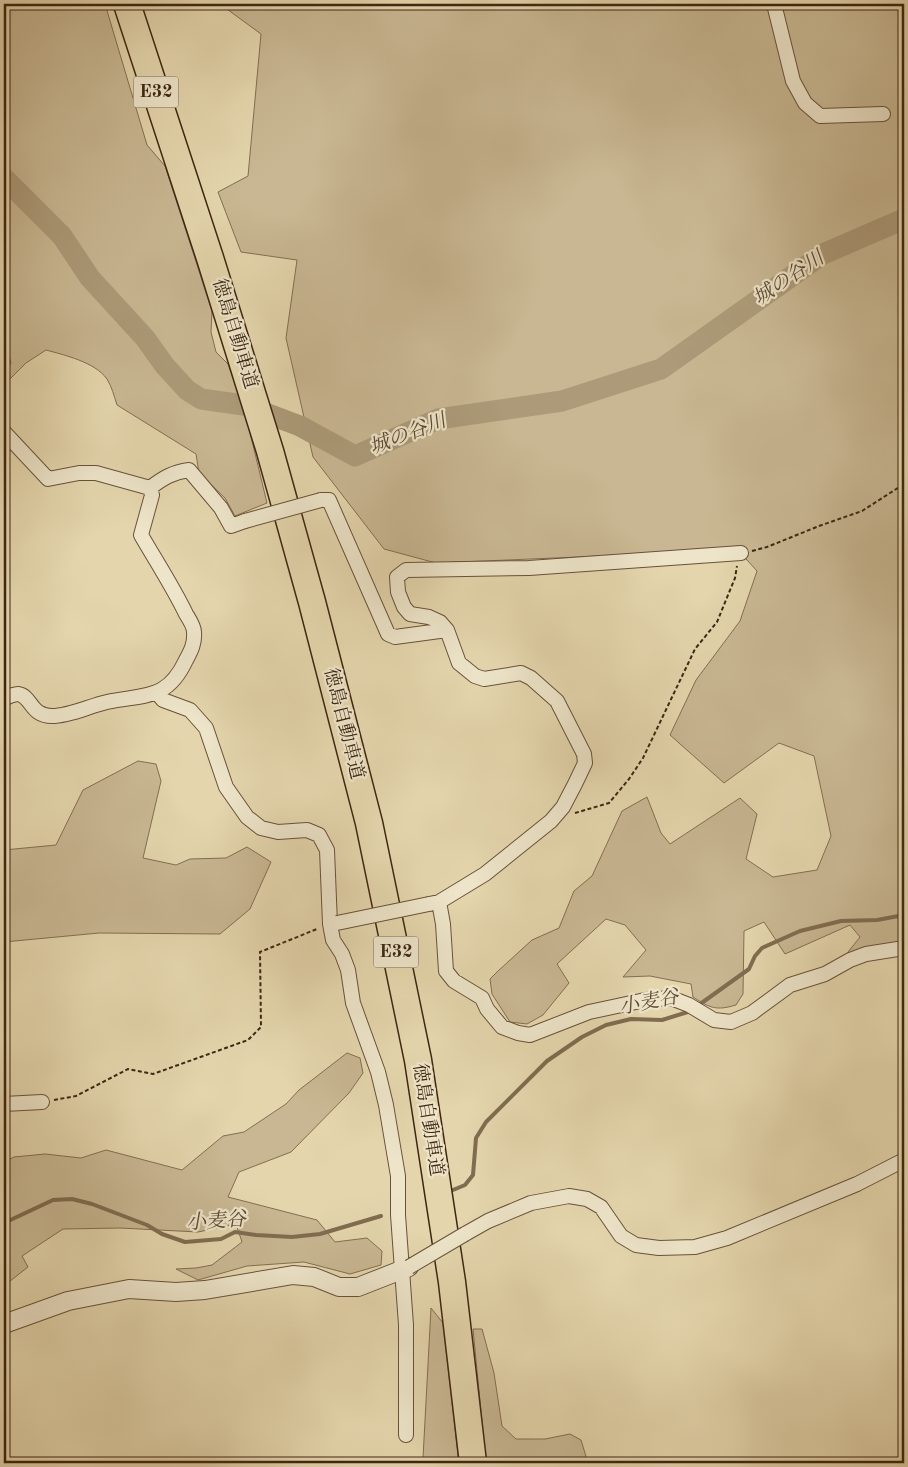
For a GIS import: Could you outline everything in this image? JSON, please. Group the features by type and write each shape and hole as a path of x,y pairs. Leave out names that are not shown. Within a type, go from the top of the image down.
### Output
{"highway":[{"name":"徳島自動車道","path":"127,4 210,258 270,451 312,602 369,823 418,1060 452,1282 473,1463"}],"street":[{"path":"774,4 793,81 805,102 820,116 883,114"},
{"path":"4,432 48,479 79,473 96,473 150,488"},
{"path":"150,488 163,478 177,472 189,470 222,508 231,526 320,500 329,500 388,634 395,637 447,630"},
{"path":"4,698 18,694 26,697 34,710 41,714 52,716 108,702 157,693 179,675 194,646 194,630 179,599 141,535 152,495 150,488"},
{"path":"333,924 434,903 484,874 551,821 563,807 585,763 584,754 557,701 532,678 521,674 484,680 475,676 458,662 447,630 440,622 430,617 410,614 404,607 398,592 397,577 406,570 530,568 741,553"},
{"path":"157,693 163,700 190,710 206,728 226,787 247,817 261,828 269,830 278,832 307,830 319,834 327,850 333,940 342,954 348,970 353,1003 378,1072 386,1105 398,1176 405,1269 406,1435"},
{"path":"434,903 443,924 446,971 454,981 482,998 487,1009 502,1026 530,1035 590,1012 645,1000 671,998 694,1008 714,1020 731,1022 752,1013 790,985 825,974 850,960 866,954 904,948"},
{"path":"4,1104 42,1102"},
{"path":"4,1324 68,1302 129,1289 176,1292 205,1290 293,1275 314,1277 339,1287 358,1287 405,1269 488,1221 531,1203 569,1196 587,1199 600,1207 621,1236 636,1245 659,1248 695,1247 727,1238 857,1184 904,1160"}],"path":[{"path":"573,813 609,803 629,780 643,758 695,649 718,622 735,578 741,553 767,547 862,511 904,484"},
{"path":"42,1102 76,1096 128,1069 153,1074 248,1040 261,1027 260,952 333,924"}],"shaded area":[{"path":"4,4 105,4 147,145 165,166 212,311 211,332 216,352 228,364 245,412 267,503 235,516 225,498 199,473 196,454 117,405 107,379 102,373 87,364 46,350 26,363 10,379 4,381 4,372 11,363 4,336"},
{"path":"220,4 904,4 904,944 844,957 860,937 850,925 785,954 764,922 744,931 743,994 736,1005 718,1008 704,1004 693,997 691,984 650,976 623,977 646,950 625,925 606,919 557,964 569,983 543,1015 527,1024 510,1022 492,994 490,979 532,940 559,928 574,891 592,876 622,811 647,797 661,833 670,844 740,798 757,814 746,859 773,877 817,870 831,836 814,756 779,743 724,783 670,735 696,680 740,621 757,571 736,548 436,563 384,549 313,457 286,338 297,260 241,252 218,192 248,176 261,34"},
{"path":"138,761 156,764 161,781 143,858 176,865 190,859 226,858 247,847 271,862 250,909 220,934 99,933 4,942 4,850 56,845 83,790"},
{"path":"347,1053 360,1058 363,1073 349,1093 291,1152 239,1172 228,1197 317,1220 335,1242 367,1238 382,1251 381,1265 350,1274 304,1262 247,1266 198,1280 176,1269 212,1265 242,1242 236,1224 198,1232 120,1228 63,1229 22,1256 28,1267 5,1285 7,1305 4,1306 4,1162 14,1157 45,1154 81,1158 106,1150 182,1170 223,1136 244,1132 286,1104 299,1090"},
{"path":"431,1308 443,1323 459,1463 405,1463 423,1458"},
{"path":"473,1329 482,1329 494,1373 502,1426 516,1439 545,1439 570,1434 581,1440 588,1463 486,1463"}],"waterway":[{"name":"城の谷川","path":"4,178 62,236 90,278 145,338 165,366 187,390 201,399 244,405 300,426 355,456 438,419 562,401 661,369 823,254 904,219"},
{"name":"小麦谷","path":"696,1007 749,969 755,956 762,948 800,931 841,921 877,920 904,915"},
{"name":"小麦谷","path":"453,1190 465,1185 473,1175 476,1138 486,1122 547,1061 582,1037 606,1025 631,1019 662,1020 691,1011"},
{"name":"小麦谷","path":"4,1223 53,1200 72,1199 92,1204 185,1242 221,1239 235,1232 292,1237 320,1234 381,1216"}]}
